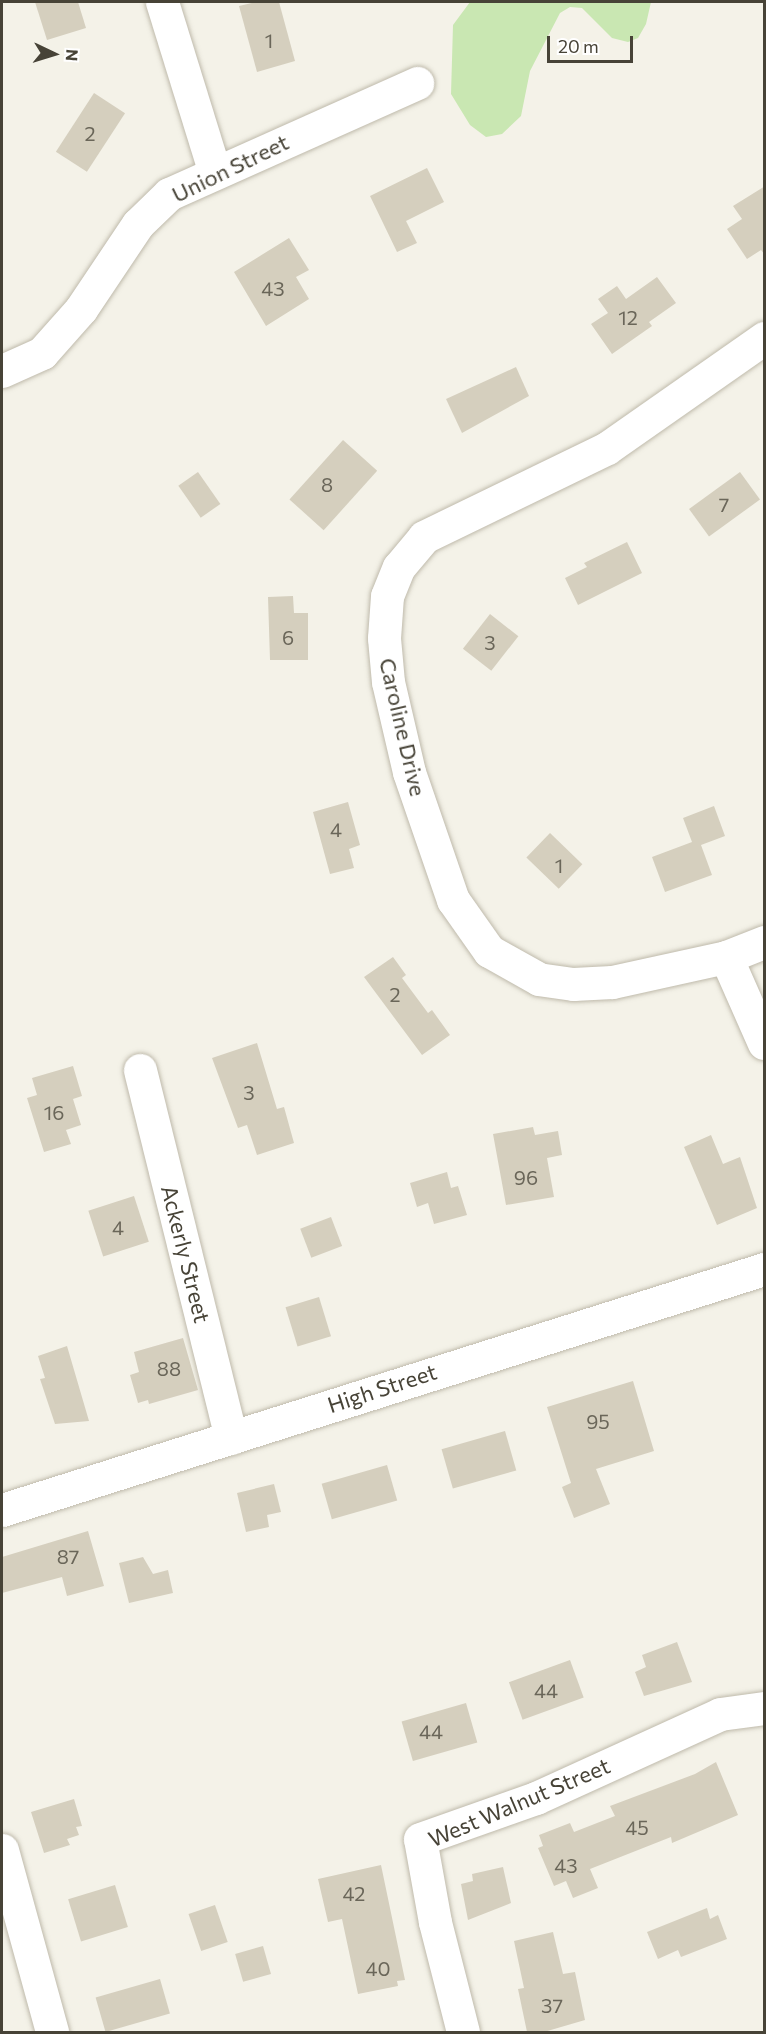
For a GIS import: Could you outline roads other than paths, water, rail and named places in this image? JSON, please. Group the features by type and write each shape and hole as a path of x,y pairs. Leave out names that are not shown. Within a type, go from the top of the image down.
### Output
{"street":[{"path":"162,2 214,170"},
{"name":"Union Street","path":"2,371 42,353 81,309 138,224 169,194 214,170 417,83"},
{"name":"Caroline Drive","path":"765,338 607,448 424,537 399,567 387,596 384,638 388,682 409,772 453,900 489,951 539,979 573,984 612,982 726,957 765,942"},
{"path":"726,957 765,1043"},
{"name":"Ackerly Street","path":"140,1070 231,1438"},
{"name":"High Street","path":"2,1510 765,1269"},
{"name":"West Walnut Street","path":"463,2032 435,1922 420,1839 536,1798 720,1714 765,1708"},
{"path":"2,1850 52,2032"}]}
